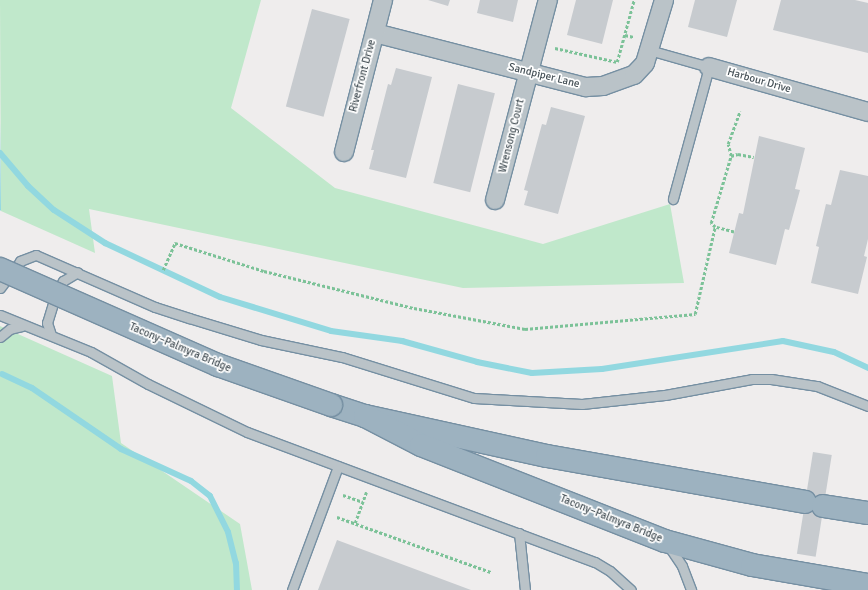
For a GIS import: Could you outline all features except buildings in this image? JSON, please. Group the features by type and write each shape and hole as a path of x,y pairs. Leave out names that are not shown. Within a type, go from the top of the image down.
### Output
{"highway":[{"name":"Tacony–Palmyra Bridge","path":"0,269 218,365 365,416 547,456 868,513"},
{"name":"Tacony–Palmyra Bridge","path":"365,416 422,445 665,541 752,565 868,585"}],"street":[{"name":"Riverfront Drive","path":"344,152 383,0"},
{"name":"Wrensong Court","path":"495,200 548,0"},
{"name":"Sandpiper Lane","path":"374,33 586,87 603,86 634,75 646,63 664,0"},
{"name":"Harbour Drive","path":"709,67 868,112"}],"lane":[{"name":"Harbour Drive","path":"649,50 709,67"},
{"path":"673,199 709,67"},
{"path":"0,288 20,261 30,255 42,256 155,307 188,318 261,340 342,357 474,398 582,404 665,395 752,379 771,379 816,386 868,406"},
{"path":"51,335 47,324 56,293 63,281 78,272"},
{"path":"0,315 22,326 51,335 91,352 148,384 227,423 595,562 610,571 631,590"},
{"path":"1,336 10,329 22,326"},
{"path":"292,590 338,466"},
{"path":"520,533 525,590"},
{"path":"665,541 682,566 691,590"}],"path":[{"path":"536,44 617,62 634,0"},
{"path":"164,270 175,243 272,273 414,308 525,329 695,314 714,227 711,223 731,156 728,144 740,111"},
{"path":"731,156 738,154 754,157"},
{"path":"714,227 734,232"},
{"path":"355,523 367,489"},
{"path":"343,495 362,502"},
{"path":"337,517 490,572"}],"green space":[{"path":"0,0 261,0 231,108 335,188 543,244 670,204 684,283 463,288 89,209 95,253 1,211"},
{"path":"0,326 112,376 121,443 240,524 252,590 0,590"}],"water":[{"path":"0,121 1,211 0,210"}],"waterway":[{"path":"0,153 28,186 54,210 105,243 220,297 331,331 402,341 477,362 532,373 602,369 783,341 834,352 868,368"},
{"path":"2,374 32,388 121,449 191,481 210,496 228,532 236,563 237,590"}]}
